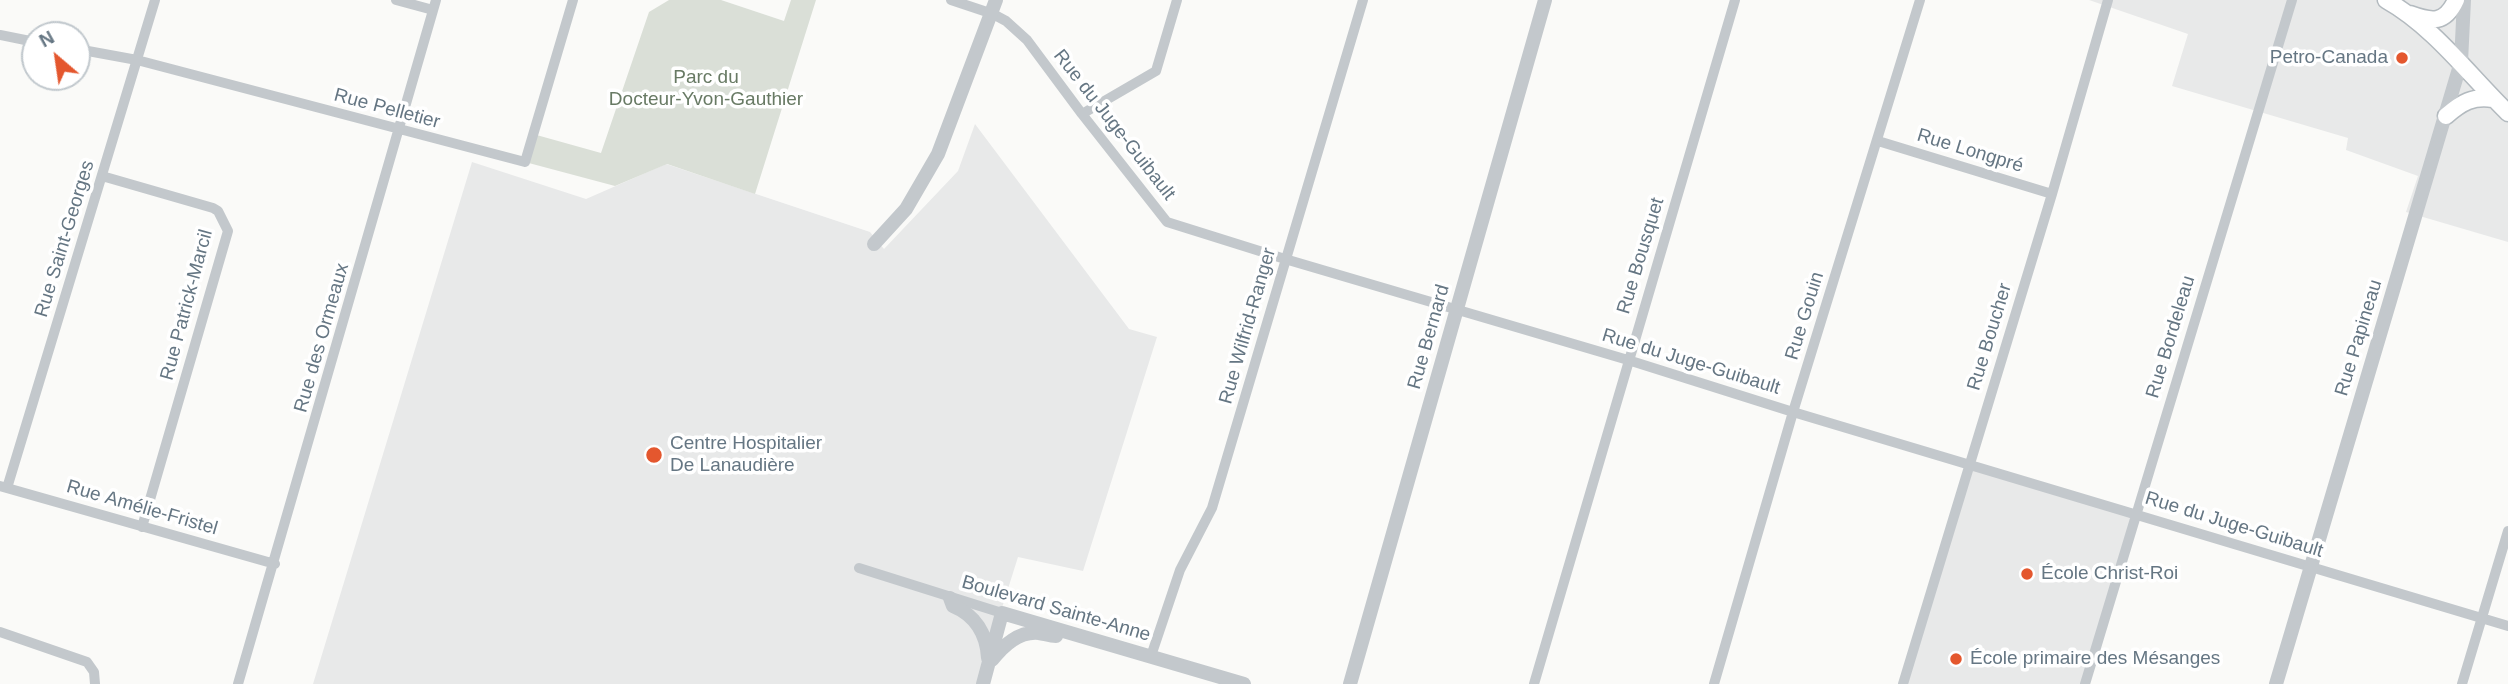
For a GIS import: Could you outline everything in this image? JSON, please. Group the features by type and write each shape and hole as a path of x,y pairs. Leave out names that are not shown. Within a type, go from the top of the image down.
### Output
{"main road":[{"path":"2386,0 2404,12 2461,62 2508,113"},
{"path":"2404,12 2427,20 2440,19 2450,12 2456,0"},
{"path":"2446,116 2466,100 2479,97 2493,99"}],"street":[{"name":"Rue Saint-Georges","path":"4,487 155,0"},
{"path":"396,0 434,5"},
{"name":"Rue Pelletier","path":"91,52 137,60 525,162 573,0"},
{"name":"Rue du Juge-Guibault","path":"951,0 994,7 1027,40 1167,222 2508,626"},
{"path":"1082,114 1156,71 1177,0"},
{"name":"Rue Wilfrid-Ranger","path":"1151,656 1180,570 1212,508 1363,0"},
{"name":"Rue Bernard","path":"1350,684 1545,0"},
{"name":"Rue Bousquet","path":"1534,684 1735,0"},
{"name":"Rue Gouin","path":"1714,684 1793,412 1920,0"},
{"name":"Rue Boucher","path":"1903,684 2108,0"},
{"name":"Rue Bordeleau","path":"2085,684 2292,0"},
{"name":"Rue Papineau","path":"2276,684 2461,62 2464,0"},
{"name":"Rue des Ormeaux","path":"239,684 400,131 434,5"},
{"path":"874,244 906,209 933,163 994,7"},
{"path":"0,35 21,39"},
{"name":"Rue Longpré","path":"1878,141 2052,194"},
{"name":"Rue Patrick-Marcil","path":"102,176 212,208 218,211 228,231 142,527"},
{"name":"Rue Amélie-Fristel","path":"4,487 275,564"},
{"path":"2462,684 2508,531"},
{"name":"Boulevard Sainte-Anne","path":"859,568 950,598 1244,684"},
{"path":"950,598 953,607 967,612 982,632 988,647 988,666"},
{"path":"983,683 1002,613"},
{"path":"0,632 87,662 94,672 96,684"},
{"path":"983,683 997,654 1018,636 1038,633 1050,636 1080,635"}],"shaded area":[{"path":"2089,0 2508,0 2508,242 2406,212 2418,176 2346,150 2348,138 2172,86 2188,34"},
{"path":"975,124 1129,329 1157,337 1083,571 1018,557 978,684 313,684 472,162 586,199 666,164 870,232 884,249 958,171"},
{"name":"École Christ-Roi","path":"1969,464 2136,514 2085,684 1903,684"}],"green space":[{"name":"Parc du Docteur-Yvon-Gauthier","path":"669,0 721,0 784,21 791,0 816,0 755,194 667,164 615,186 525,162 533,134 601,153 649,12"}],"place":[{"name":"Petro-Canada","path":"2402,58"},
{"name":"Centre Hospitalier De Lanaudière","path":"654,455"},
{"name":"École Christ-Roi","path":"2027,574"},
{"name":"École primaire des Mésanges","path":"1956,659"}]}
